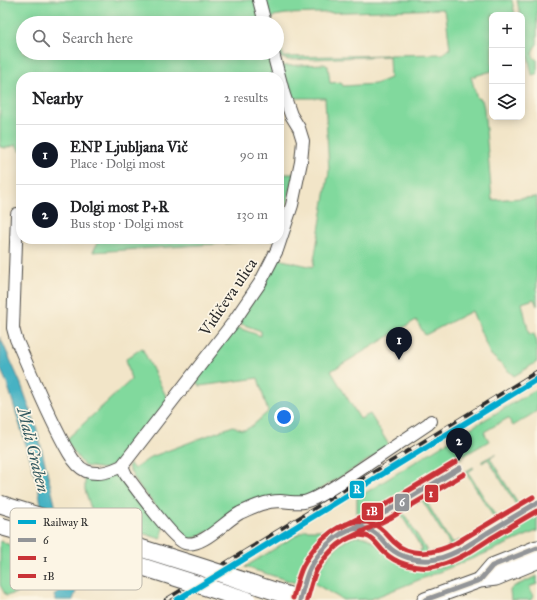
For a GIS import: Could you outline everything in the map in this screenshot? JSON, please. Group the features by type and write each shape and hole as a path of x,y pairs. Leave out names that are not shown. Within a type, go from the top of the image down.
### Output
{"highway":[{"path":"0,504 13,508"},
{"path":"0,526 10,529"},
{"path":"142,548 302,600"},
{"path":"142,567 247,600"}],"main road":[{"path":"480,580 492,566 537,548"},
{"path":"425,600 480,580 496,578 537,561"}],"street":[{"path":"259,0 263,16"},
{"name":"Vidičeva ulica","path":"275,60 278,72"},
{"name":"Vidičeva ulica","path":"284,95 291,115 299,128 303,141 301,162 292,205 284,229"},
{"path":"16,214 13,328 16,339 69,454 77,464 86,470 98,473 110,472 122,466 126,475 170,531 179,540 186,544 204,540 225,522 258,505 269,502 304,502 320,494 344,480 431,421"},
{"name":"Vidičeva ulica","path":"122,466 232,324 260,283 279,244"}],"green space":[{"path":"0,0 256,0 260,16 16,16 16,60 272,60 275,72 16,72 16,145 6,148 0,147"},
{"path":"263,0 512,0 514,12 489,12 489,72 471,77 477,98 482,100 484,108 492,200 537,197 537,306 534,299 522,303 529,334 534,334 537,342 537,362 514,376 490,354 472,311 425,335 416,320 331,371 360,419 370,414 389,445 373,457 304,499 279,499 192,539 183,538 138,485 128,467 130,464 134,469 151,457 233,426 242,430 246,429 252,426 268,412 258,378 200,386 194,380 236,327 261,336 261,331 239,323 279,253 282,260 313,267 329,171 325,98 288,98 284,82 284,72 282,72 280,66 324,64 328,66 330,83 341,82 343,86 375,84 390,78 389,56 288,60 284,59 284,57 442,54 450,49 446,16 443,9 286,14 267,16"},
{"path":"517,0 537,0 537,44 532,53 533,57 537,60 537,75 532,75 525,41 525,12 519,12"},
{"path":"284,174 295,174 284,214"},
{"path":"97,244 215,244 93,252"},
{"path":"142,348 169,402 118,463 105,469 84,466 67,442 69,437 131,380 126,359"},
{"path":"537,389 537,411 513,426 508,418 484,432 489,441 465,455 463,453 460,455 462,457 426,479 428,483 382,510 357,521 357,498 452,439"},
{"path":"495,454 490,458 520,507 526,503 526,505 513,512 518,508 488,459 482,463 482,461"},
{"path":"473,467 474,468 468,472 498,520 504,517 491,526 490,525 496,521 466,473 460,477 460,475"},
{"path":"117,473 163,526 161,539 142,533 142,508 91,508 85,490 85,474"},
{"path":"429,494 424,498 452,544 459,540 459,546 446,551 444,549 450,545 422,500 416,503"},
{"path":"407,507 408,508 403,512 429,554 435,551 436,553 427,556 417,555 417,553 422,549 400,513 394,516"},
{"path":"537,513 537,531 371,599 343,600 312,582 321,566 332,552 341,544 350,539 363,537 369,539 400,563 415,569 430,569 447,565 463,558"},
{"path":"305,530 338,530 324,542 314,554 305,568 299,584 245,567"},
{"path":"0,541 10,545 10,590 27,590 6,596 0,585"},
{"path":"537,576 537,584 529,587 533,596 531,600 511,600 510,590 513,587"}],"water":[{"name":"Mali Graben","path":"0,337 21,384 36,426 56,508 41,508 39,491 30,458 7,383 0,368"},
{"name":"Mali Graben","path":"58,591 76,591 73,600 56,600 54,596"}],"railway":[{"path":"166,600 537,372"}],"rail line":[{"name":"R","path":"177,600 537,379"}],"transit line":[{"name":"1B","path":"339,528 383,506 456,462"},
{"name":"6","path":"342,534 386,512 460,468"},
{"name":"1","path":"345,540 390,518 464,474"},
{"name":"1B","path":"293,598 300,574 308,557 323,539 341,526 362,522 373,524 382,529 394,542 408,551 424,553 433,552 449,547 533,497"},
{"name":"6","path":"300,600 307,576 315,560 328,544 344,532 363,528 372,531 398,554 419,560 438,559 460,550 537,503"},
{"name":"1","path":"307,600 316,571 325,558 338,545 354,536 361,535 369,537 384,552 400,563 419,567 432,567 448,563 462,556 537,511"},
{"name":"6","path":"425,600 480,580 492,566 537,548"}],"place":[{"name":"ENP Ljubljana Vič","path":"399,360"},
{"name":"Dolgi most P+R","path":"459,461"}]}
